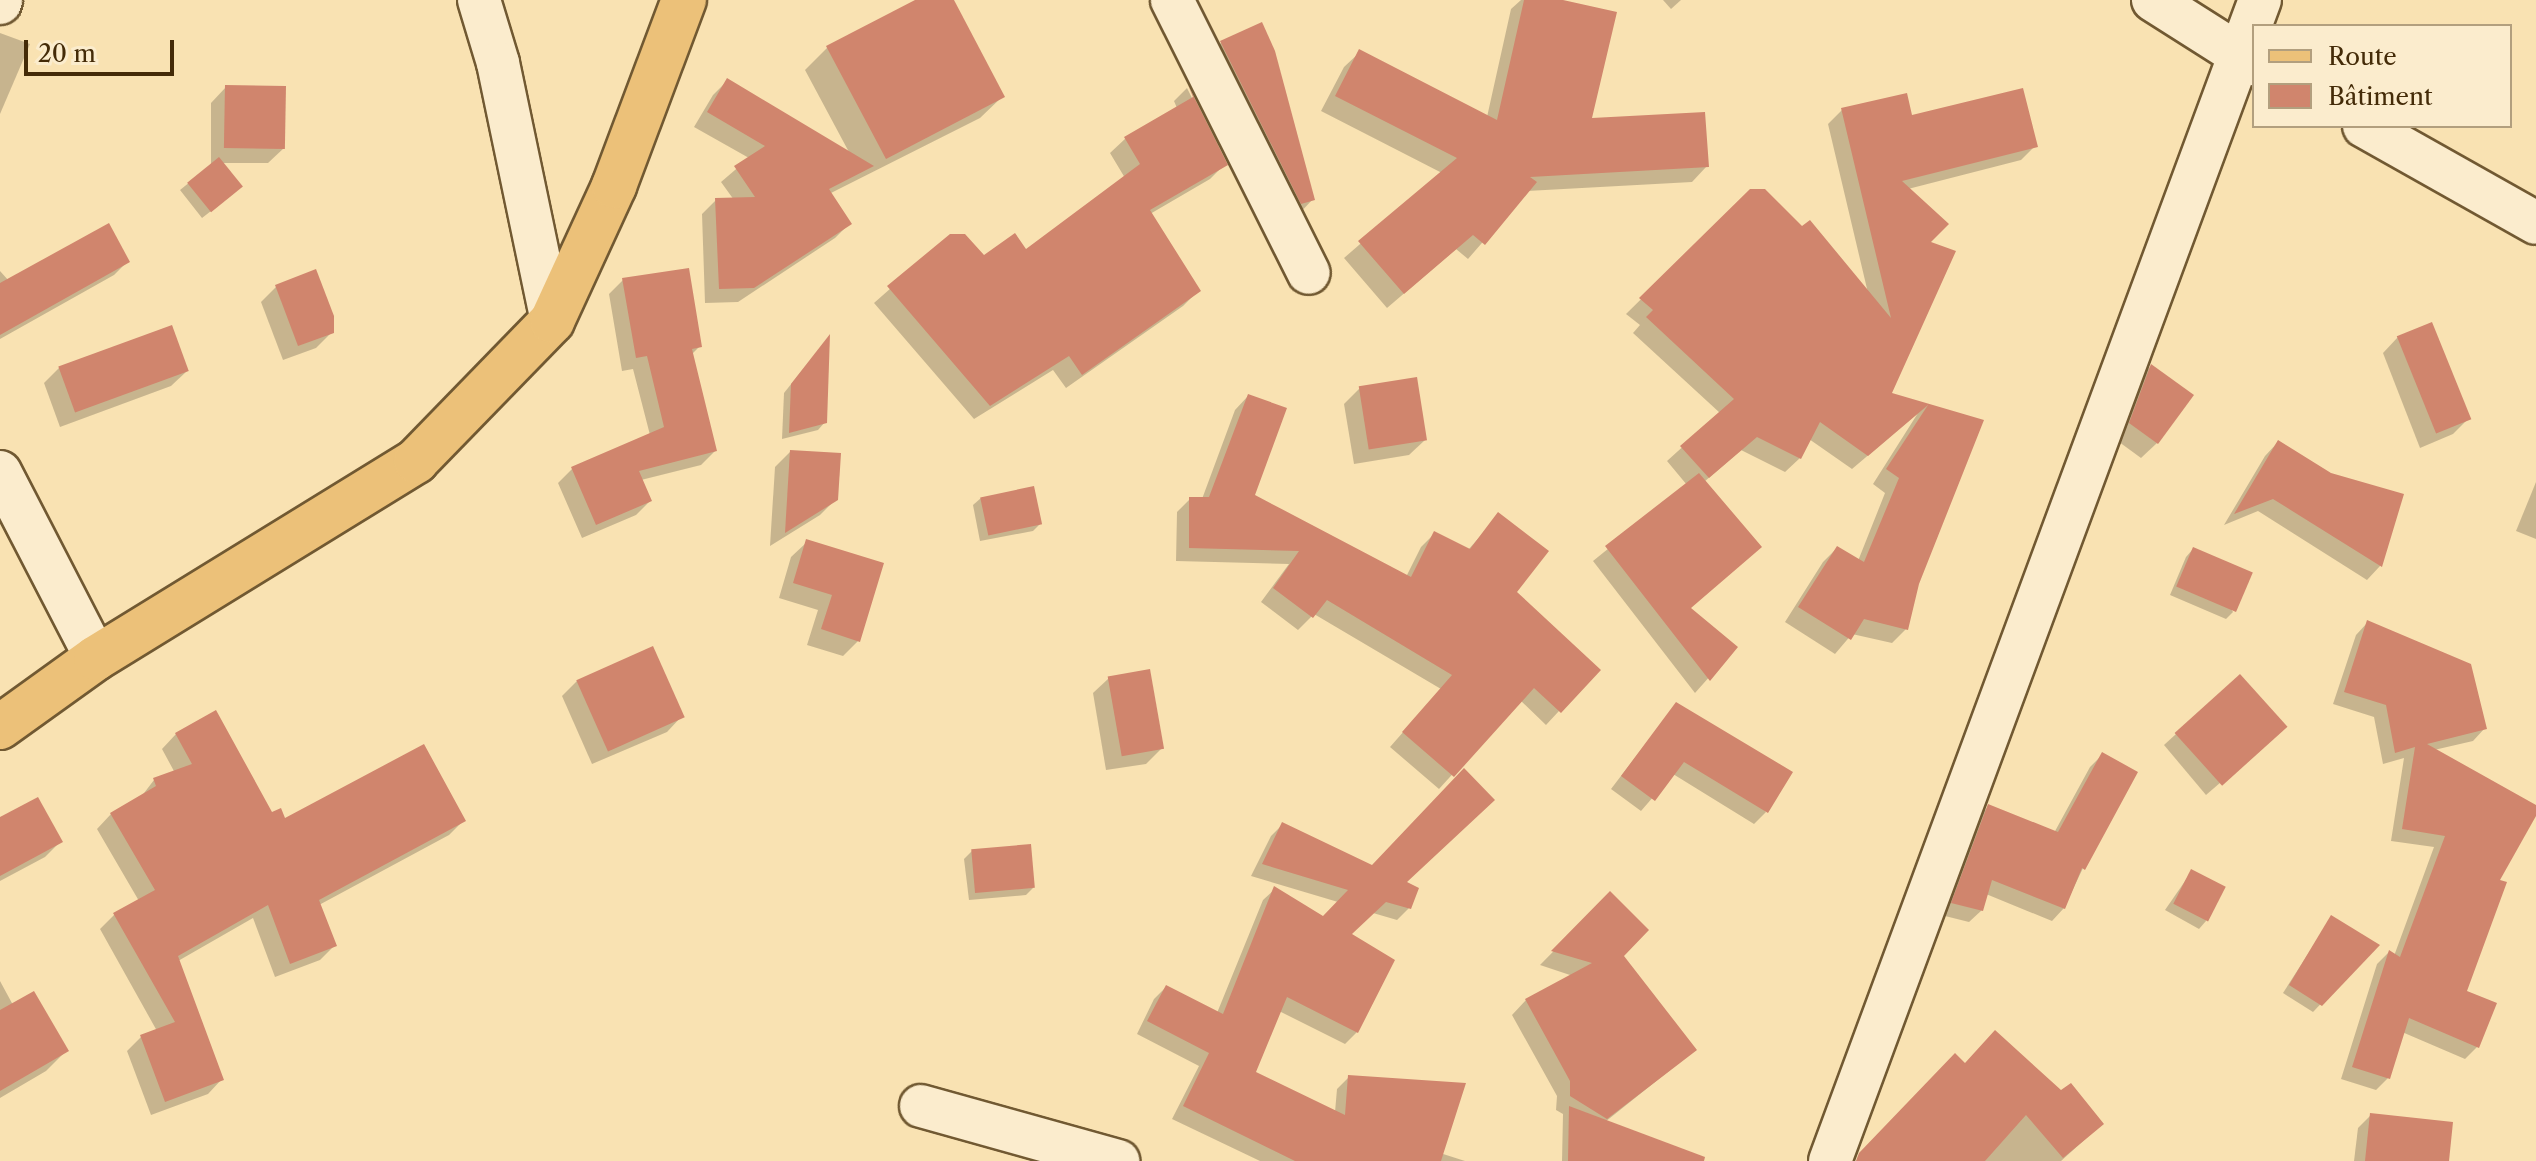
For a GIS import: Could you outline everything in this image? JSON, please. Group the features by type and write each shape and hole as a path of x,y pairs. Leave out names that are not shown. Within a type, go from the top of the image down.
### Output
{"main road":[{"path":"0,727 96,658 416,461 552,321 614,186 684,0"}],"street":[{"path":"479,0 498,63 552,321"},
{"path":"1172,0 1309,273"},
{"path":"2153,0 2247,60"},
{"path":"2255,24 2260,0"},
{"path":"1830,1161 2247,60 2252,37"},
{"path":"2368,128 2536,223"},
{"path":"0,472 96,658"},
{"path":"921,1106 1118,1161"}],"building":[{"path":"915,0 954,0 1005,97 886,159 826,46"},
{"path":"1524,0 1563,0 1617,12 1592,118 1705,112 1709,167 1530,177 1537,182 1485,245 1473,235 1404,294 1358,241 1457,158 1335,96 1359,49 1497,120"},
{"path":"1262,22 1275,51 1315,200 1301,204 1220,41"},
{"path":"727,78 874,166 829,189 852,224 754,288 719,289 715,198 755,197 734,166 765,146 707,112"},
{"path":"225,85 286,86 285,149 224,148"},
{"path":"1188,85 1228,165 1150,210 1201,291 1082,375 1069,356 990,406 887,286 950,234 965,234 984,255 1015,233 1026,249 1140,164 1124,137 1193,97"},
{"path":"2023,88 2038,147 1902,181 1949,224 1931,242 1956,251 1892,393 1984,420 1919,584 1908,630 1864,619 1851,640 1798,607 1837,546 1864,562 1899,478 1886,469 1928,405 1868,456 1820,422 1801,459 1757,437 1709,478 1680,446 1734,399 1646,317 1653,310 1639,298 1750,189 1765,189 1802,226 1810,220 1891,318 1841,108 1907,93 1912,115"},
{"path":"219,157 243,187 211,212 187,183"},
{"path":"109,223 130,262 0,335 0,283"},
{"path":"689,268 702,347 692,349 717,451 639,471 652,501 596,525 571,467 664,427 647,356 636,358 622,278"},
{"path":"316,269 334,316 334,333 298,346 275,285"},
{"path":"2432,322 2471,419 2436,434 2397,336"},
{"path":"172,325 189,371 75,412 58,366"},
{"path":"830,334 827,423 789,433 791,384"},
{"path":"2151,364 2194,395 2158,444 2129,423"},
{"path":"1417,377 1427,440 1369,449 1359,386"},
{"path":"1248,394 1287,408 1255,495 1411,577 1434,531 1470,549 1498,512 1549,551 1517,592 1601,670 1561,713 1534,688 1454,777 1402,732 1452,675 1327,600 1313,618 1273,588 1299,551 1189,548 1189,497 1209,497"},
{"path":"2278,440 2331,473 2404,494 2382,567 2273,499 2234,514"},
{"path":"790,450 841,453 838,500 785,533"},
{"path":"1699,473 1762,547 1691,608 1738,647 1710,681 1605,546"},
{"path":"1034,486 1042,524 988,536 980,497"},
{"path":"806,539 884,563 860,642 821,629 832,595 793,583"},
{"path":"2193,547 2253,572 2236,612 2176,587"},
{"path":"2367,620 2471,664 2487,729 2427,744 2536,805 2536,816 2500,880 2507,882 2467,991 2497,1003 2479,1048 2409,1018 2390,1079 2352,1067 2389,950 2400,957 2445,836 2402,829 2415,747 2395,753 2386,705 2344,692"},
{"path":"653,646 685,717 608,751 576,680"},
{"path":"1150,669 1164,749 1122,756 1108,676"},
{"path":"2240,674 2288,727 2222,786 2175,733"},
{"path":"1676,702 1793,772 1768,813 1684,762 1655,801 1621,776"},
{"path":"216,710 272,812 281,808 285,818 424,744 466,821 319,900 337,946 290,964 268,905 178,956 224,1080 165,1102 140,1035 175,1022 113,913 155,890 110,813 156,786 153,778 192,764 175,733"},
{"path":"2102,752 2138,772 2085,870 2082,868 2065,909 1992,880 1983,911 1951,903 1988,804 2058,832"},
{"path":"1464,768 1495,800 1407,882 1419,888 1411,909 1386,902 1352,934 1395,960 1358,1033 1287,997 1256,1072 1345,1115 1348,1075 1466,1083 1441,1161 1295,1161 1183,1106 1209,1053 1147,1021 1166,985 1223,1014 1274,886 1323,916 1348,890 1262,864 1282,822 1372,865"},
{"path":"38,797 63,842 0,876 0,817"},
{"path":"1031,844 1035,888 975,893 971,849"},
{"path":"2191,869 2226,887 2208,921 2173,904"},
{"path":"1610,891 1649,930 1624,956 1697,1050 1607,1119 1570,1096 1570,1081 1525,999 1592,963 1551,951"},
{"path":"2331,915 2380,945 2322,1006 2289,985"},
{"path":"34,991 69,1051 0,1091 0,1010"},
{"path":"1995,1030 2061,1090 2071,1083 2104,1124 2063,1158 2026,1115 1985,1161 1856,1161 1859,1153 1955,1053 1965,1063"},
{"path":"1569,1106 1705,1157 1704,1161 1568,1161"},
{"path":"2370,1113 2453,1122 2449,1161 2365,1161"}]}
